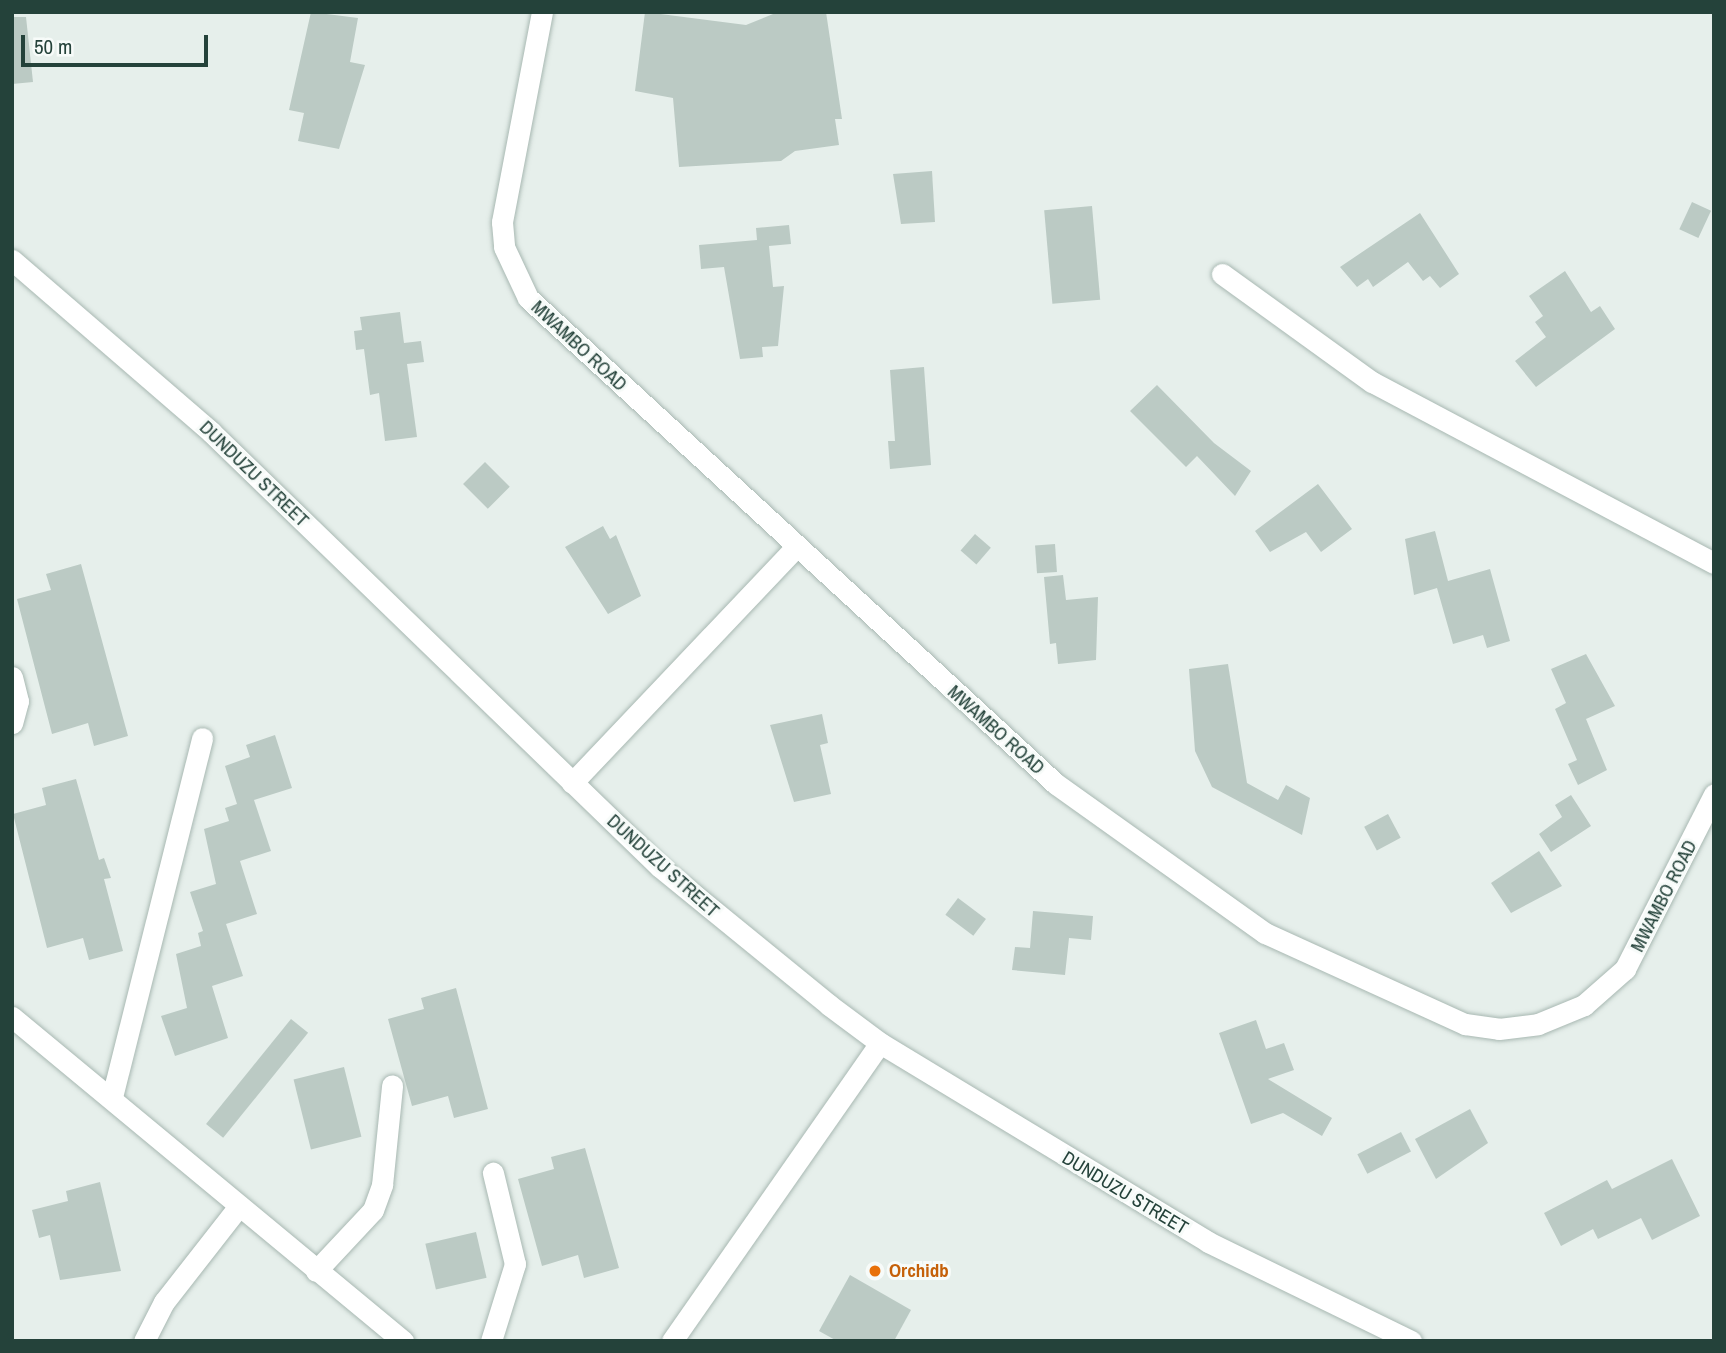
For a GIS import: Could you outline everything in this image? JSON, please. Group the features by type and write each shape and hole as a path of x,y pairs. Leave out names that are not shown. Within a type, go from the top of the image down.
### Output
{"street":[{"name":"MWAMBO ROAD","path":"541,12 504,194 504,247 513,274 528,298 795,548 1056,784 1265,933 1465,1024 1499,1029 1538,1024 1603,992 1644,940 1714,794"},
{"name":"DUNDUZU STREET","path":"12,260 211,432 660,867 880,1043 1209,1242 1411,1341"},
{"path":"1222,274 1372,382 1714,563"},
{"path":"572,783 795,548"},
{"path":"12,677 18,701 12,723"},
{"path":"112,1097 202,737"},
{"path":"12,1017 112,1097 316,1271 403,1341"},
{"path":"681,1337 880,1043"},
{"path":"316,1271 373,1210 382,1185 392,1086"},
{"path":"491,1341 515,1264 493,1173"},
{"path":"144,1341 164,1301 239,1206"}],"building":[{"path":"311,12 358,18 350,62 365,65 339,149 298,141 304,113 289,110"},
{"path":"645,12 746,25 778,12 826,12 842,119 835,119 839,145 795,151 781,161 679,167 673,98 635,91"},
{"path":"12,17 26,17 33,82 12,84"},
{"path":"932,171 935,222 901,224 893,174"},
{"path":"1692,202 1711,211 1698,238 1679,229"},
{"path":"1092,206 1100,300 1052,304 1044,210"},
{"path":"1420,213 1459,274 1440,288 1430,276 1423,281 1408,262 1373,287 1368,279 1357,287 1340,267"},
{"path":"789,225 791,244 769,246 773,287 784,286 778,346 762,347 763,357 740,359 724,267 701,269 699,245 757,240 756,228"},
{"path":"1565,271 1591,312 1600,306 1615,329 1536,387 1515,361 1546,337 1535,322 1543,316 1529,296"},
{"path":"400,312 404,343 421,341 424,362 407,364 417,437 385,441 379,393 370,395 364,349 356,350 354,331 362,330 360,317"},
{"path":"924,367 931,465 890,469 888,441 895,441 890,370"},
{"path":"1157,385 1214,443 1251,471 1235,496 1197,456 1186,467 1130,411"},
{"path":"485,462 510,487 488,509 463,484"},
{"path":"1318,484 1352,529 1321,552 1306,532 1270,552 1255,531"},
{"path":"603,526 610,539 616,535 641,596 608,614 565,547"},
{"path":"1435,531 1448,581 1490,569 1510,641 1487,648 1483,635 1453,644 1437,588 1414,595 1405,539"},
{"path":"975,534 991,548 976,564 961,551"},
{"path":"1055,544 1057,572 1037,573 1035,545"},
{"path":"81,564 128,736 94,746 88,723 52,734 17,599 51,590 46,574"},
{"path":"1063,575 1066,600 1098,597 1096,660 1058,664 1056,643 1050,644 1044,577"},
{"path":"1586,654 1615,706 1586,719 1607,770 1578,785 1568,764 1577,760 1555,709 1566,703 1551,669"},
{"path":"1228,664 1247,783 1278,800 1286,785 1310,798 1302,835 1212,787 1195,751 1189,669"},
{"path":"822,714 828,743 820,745 831,794 794,802 770,725"},
{"path":"275,735 292,788 254,800 271,851 240,861 257,914 226,924 243,976 212,986 228,1038 175,1056 161,1016 187,1008 176,954 201,946 198,933 203,931 190,892 216,884 204,829 229,821 225,808 237,804 225,766 250,757 246,745"},
{"path":"76,779 99,860 104,858 111,878 104,879 123,951 89,960 83,938 47,948 13,814 46,805 42,788"},
{"path":"1571,795 1591,826 1551,852 1539,834 1562,817 1555,805"},
{"path":"1388,814 1401,838 1377,851 1364,827"},
{"path":"1539,851 1562,886 1511,913 1491,883"},
{"path":"958,898 986,919 973,936 945,915"},
{"path":"1033,911 1093,916 1091,940 1069,938 1065,975 1012,970 1015,947 1030,948"},
{"path":"456,988 488,1109 454,1118 448,1096 412,1106 388,1019 424,1009 421,998"},
{"path":"291,1019 308,1033 223,1138 206,1124"},
{"path":"1256,1020 1266,1049 1284,1043 1294,1070 1268,1079 1332,1118 1322,1136 1283,1113 1251,1124 1219,1033"},
{"path":"344,1067 361,1137 311,1149 294,1080"},
{"path":"1470,1109 1488,1143 1436,1179 1415,1139"},
{"path":"1401,1132 1411,1152 1367,1174 1357,1154"},
{"path":"585,1148 619,1268 584,1278 578,1255 542,1266 518,1179 554,1169 551,1157"},
{"path":"1672,1159 1700,1216 1652,1240 1641,1218 1598,1239 1593,1229 1561,1246 1544,1213 1607,1180 1612,1189"},
{"path":"100,1182 121,1271 60,1280 50,1235 39,1238 32,1210 68,1201 66,1191"},
{"path":"476,1232 487,1278 436,1289 425,1244"},
{"path":"850,1275 911,1310 894,1341 837,1341 819,1331"}],"place":[{"name":"Orchidb","path":"875,1271"}]}
